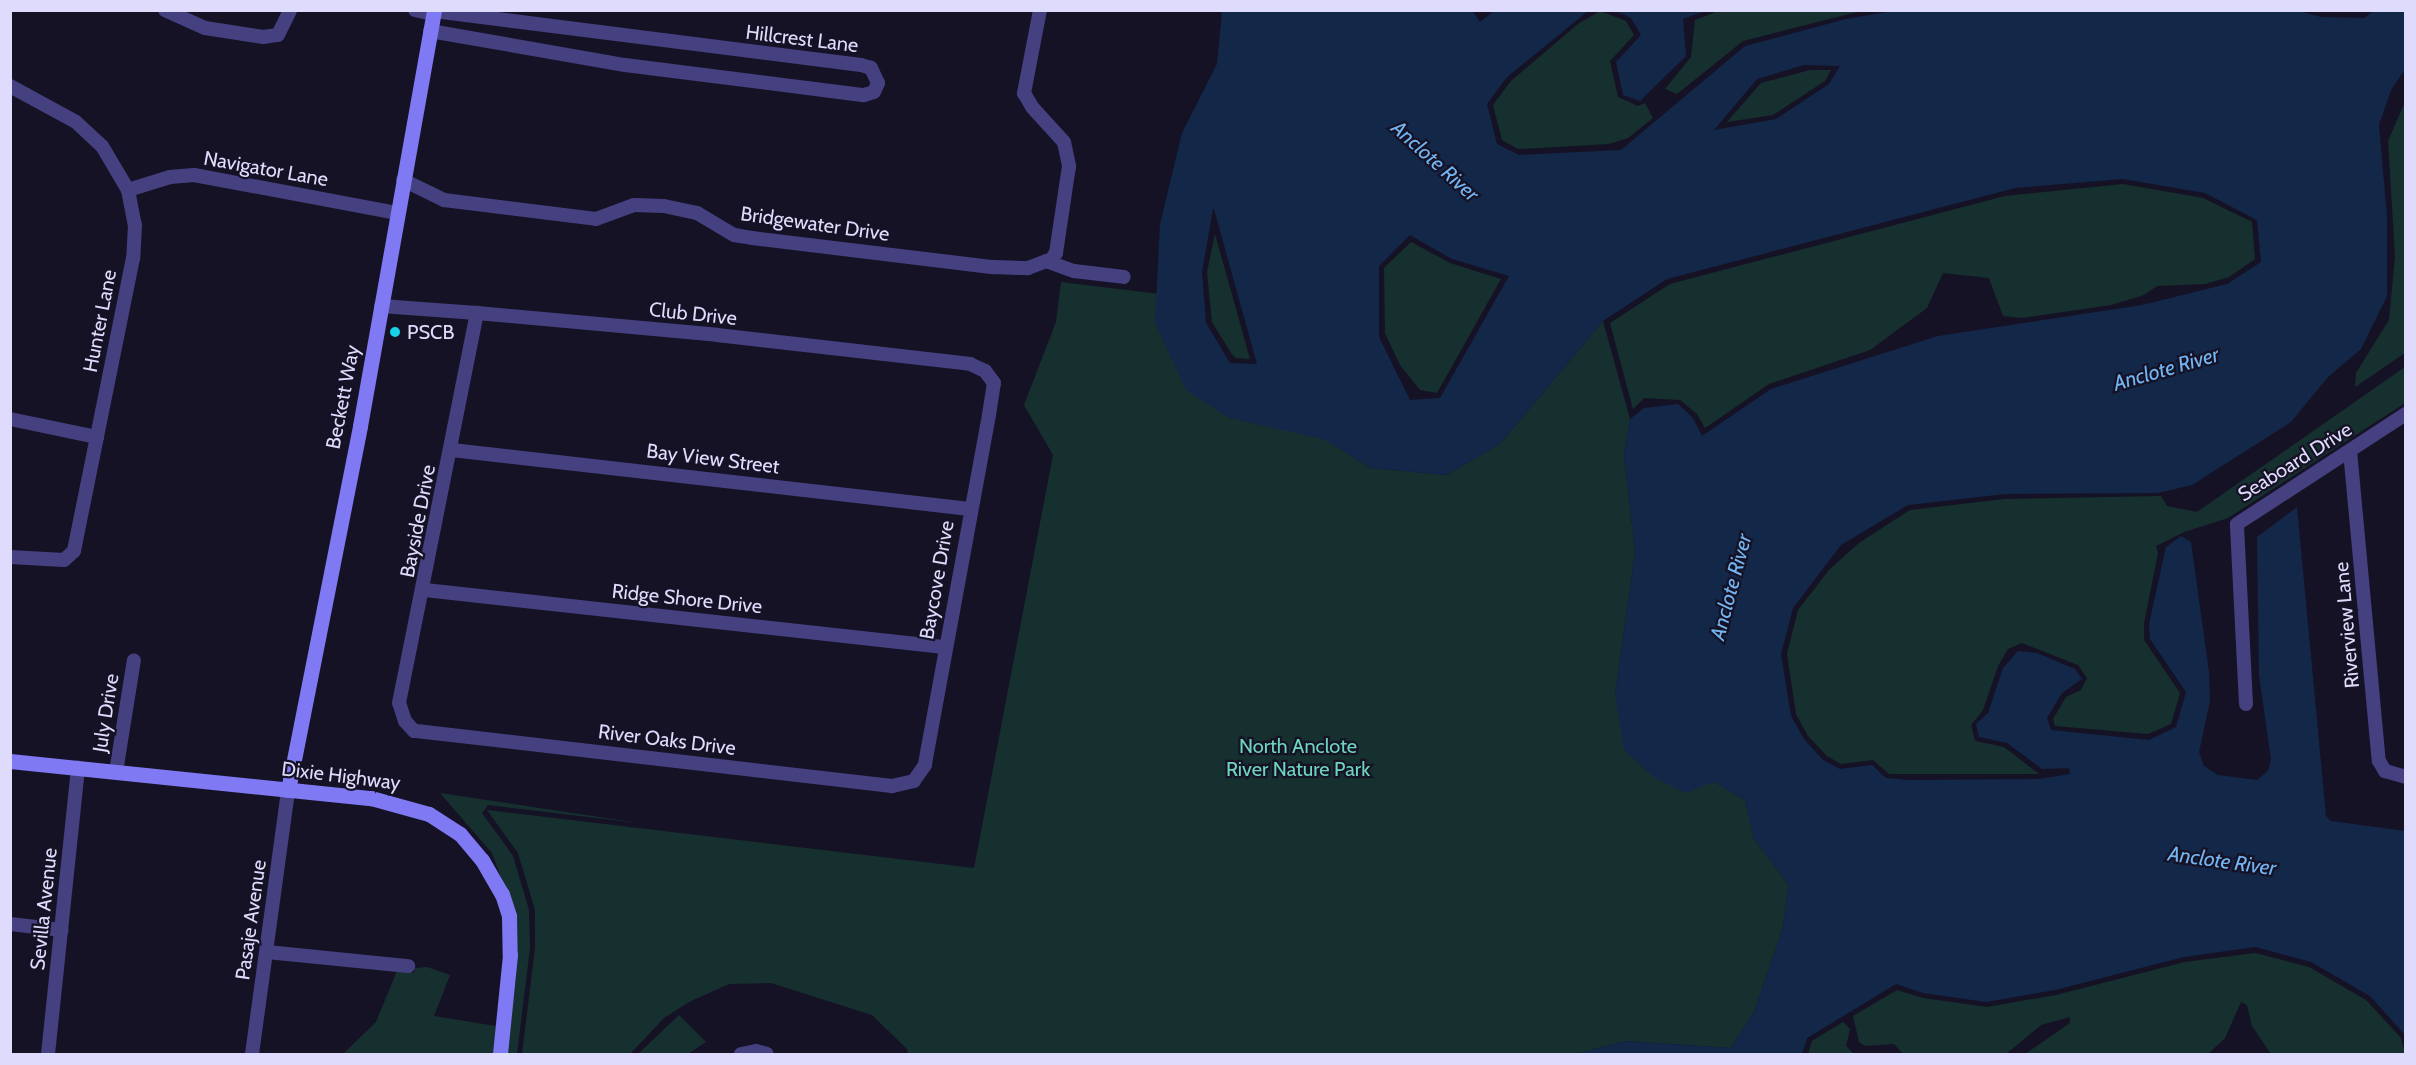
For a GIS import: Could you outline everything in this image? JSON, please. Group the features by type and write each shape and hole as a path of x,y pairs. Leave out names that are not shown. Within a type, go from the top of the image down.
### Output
{"street":[{"path":"165,10 205,28 262,38 278,35 290,10"},
{"path":"416,10 434,12"},
{"path":"1040,10 1024,93 1032,107 1064,142 1069,166 1056,253 1049,262"},
{"name":"Beckett Way","path":"288,790 381,306 434,12"},
{"name":"Hillcrest Lane","path":"430,31 625,65 864,95 874,92 878,83 872,68 861,65 434,12"},
{"name":"Hunter Lane","path":"10,86 76,122 102,147 128,190 135,225 133,258 74,551 64,561 10,557"},
{"name":"Navigator Lane","path":"128,190 170,177 194,175 397,213"},
{"name":"Bridgewater Drive","path":"403,180 439,199 596,219 634,205 664,206 697,213 734,235 752,238 993,267 1028,268 1049,262 1074,271 1124,277"},
{"name":"Club Drive","path":"381,306 477,313 970,364 985,370 993,383"},
{"name":"Bayside Drive","path":"414,730 405,721 399,703 425,590 477,313"},
{"name":"Baycove Drive","path":"914,781 925,765 944,647 993,383"},
{"name":"Seaboard Drive","path":"2246,704 2237,524 2406,414"},
{"path":"10,419 97,437"},
{"name":"Bay View Street","path":"452,450 970,509"},
{"name":"Riverview Lane","path":"2350,451 2379,761 2385,771 2406,777"},
{"name":"Ridge Shore Drive","path":"425,590 944,647"},
{"name":"July Drive","path":"116,772 134,660"},
{"name":"River Oaks Drive","path":"414,730 892,786 914,781"},
{"name":"Dixie Highway","path":"10,761 400,803 429,814 460,834 482,860 502,894 510,932 500,1054"},
{"name":"Sevilla Avenue","path":"48,1054 78,768"},
{"name":"Pasaje Avenue","path":"252,1054 288,790"},
{"path":"10,924 62,930"},
{"path":"267,951 408,966"},
{"path":"741,1054 756,1051 768,1054"}],"green space":[{"path":"1721,10 1861,11 1743,41 1677,94 1665,89 1691,57 1695,20"},
{"path":"1600,11 1626,21 1634,35 1610,61 1618,97 1638,106 1645,103 1653,118 1628,138 1609,144 1518,149 1502,140 1493,105 1511,81 1578,24"},
{"path":"1810,70 1831,70 1825,81 1773,115 1727,122 1761,83"},
{"path":"2405,102 2405,353 2355,387 2356,373 2389,320 2395,256 2388,141"},
{"path":"2123,184 2203,198 2252,222 2255,259 2229,277 2205,284 2157,286 2144,295 2111,305 2022,318 2003,316 1989,278 1943,273 1927,308 1870,350 1769,384 1705,428 1697,414 1680,400 1644,398 1633,409 1610,323 1670,284 2005,196"},
{"path":"1215,234 1250,359 1236,358 1212,322 1207,272"},
{"path":"1411,242 1450,263 1501,279 1437,393 1420,390 1400,365 1385,333 1384,268"},
{"name":"North Anclote River Nature Park","path":"1061,282 1159,294 1155,323 1291,430 1324,439 1371,468 1446,475 1500,444 1603,321 1630,419 1624,454 1635,552 1615,695 1714,782 1745,800 1754,839 1789,885 1782,931 1754,1012 1731,1048 1625,1041 1576,1054 908,1054 907,1049 872,1015 771,983 729,984 689,1002 664,1018 630,1054 522,1054 535,948 535,910 518,853 487,810 974,868 1053,455 1024,405 1056,322"},
{"path":"2405,367 2405,403 2228,518 2184,532 2156,546 2158,553 2144,623 2144,640 2180,693 2171,724 2148,734 2055,726 2053,719 2066,697 2081,690 2087,678 2078,665 2022,643 2008,649 1998,666 1983,710 1971,725 1975,741 2004,747 2039,774 1889,774 1873,760 1841,764 1827,756 1808,736 1796,714 1787,654 1798,610 1829,570 1859,543 1910,510 2005,499 2161,496 2167,506 2197,512"},
{"path":"440,793 639,823 488,805 482,813 513,856 529,910 530,948 517,1054 506,1054 516,978 515,915 492,853"},
{"path":"2255,953 2309,967 2366,1000 2401,1038 2405,1054 2271,1054 2252,1026 2247,1005 2241,1002 2225,1038 2208,1054 2025,1054 2070,1023 2070,1017 2041,1025 2006,1054 1903,1054 1894,1044 1865,1046 1859,1042 1853,1016 1897,990 1923,998 1987,1007 2056,995 2185,962"},
{"path":"427,967 450,975 434,1016 496,1026 493,1054 343,1054 376,1022 397,971 414,973 415,968"},
{"path":"679,1015 706,1042 688,1054 638,1054"},
{"path":"1843,1022 1850,1029 1846,1046 1854,1054 1808,1054 1812,1041"}],"water":[{"name":"Anclote River","path":"1472,10 1480,22 1494,11 1588,11 1507,77 1487,104 1497,144 1519,155 1621,150 1745,46 1846,19 1899,10 2295,10 2321,17 2364,18 2374,11 2405,11 2405,69 2391,90 2379,125 2387,217 2387,296 2361,349 2328,377 2291,422 2192,485 2158,493 2005,494 1908,505 1841,545 1793,608 1781,654 1791,716 1804,739 1823,760 1840,769 1872,765 1886,778 1908,780 2039,779 2070,774 2069,768 2042,769 2007,743 1979,737 1976,724 1988,713 2003,668 2018,651 2037,653 2075,669 2082,679 2062,693 2047,718 2051,730 2149,740 2176,727 2186,692 2150,639 2149,624 2166,547 2181,536 2191,542 2209,672 2210,701 2199,752 2204,766 2218,775 2257,780 2268,771 2271,760 2259,675 2257,537 2297,507 2326,816 2331,821 2405,831 2405,1035 2370,996 2311,962 2255,947 2184,957 2055,990 1986,1002 1923,993 1896,984 1807,1038 1802,1054 1576,1054 1625,1041 1731,1048 1754,1012 1782,931 1789,885 1754,839 1745,800 1714,782 1686,793 1655,778 1624,750 1615,695 1635,552 1624,454 1630,419 1644,408 1678,404 1693,418 1702,436 1771,389 1938,336 2142,305 2227,284 2261,262 2257,220 2205,193 2123,179 2015,188 1667,279 1603,321 1500,444 1446,475 1371,468 1323,439 1229,418 1186,390 1155,323 1160,224 1182,133 1217,64 1222,11","holes":["1804,65 1840,66 1829,84 1776,119 1714,130 1757,79","1214,209 1257,364 1230,363 1206,323 1202,272","1410,235 1452,259 1509,276 1440,398 1410,400 1379,337 1379,266"]},
{"path":"1616,11 1705,11 1683,19 1686,56 1640,101 1623,95 1616,62 1641,35 1631,18"}],"place":[{"name":"PSCB","path":"395,332"}]}
